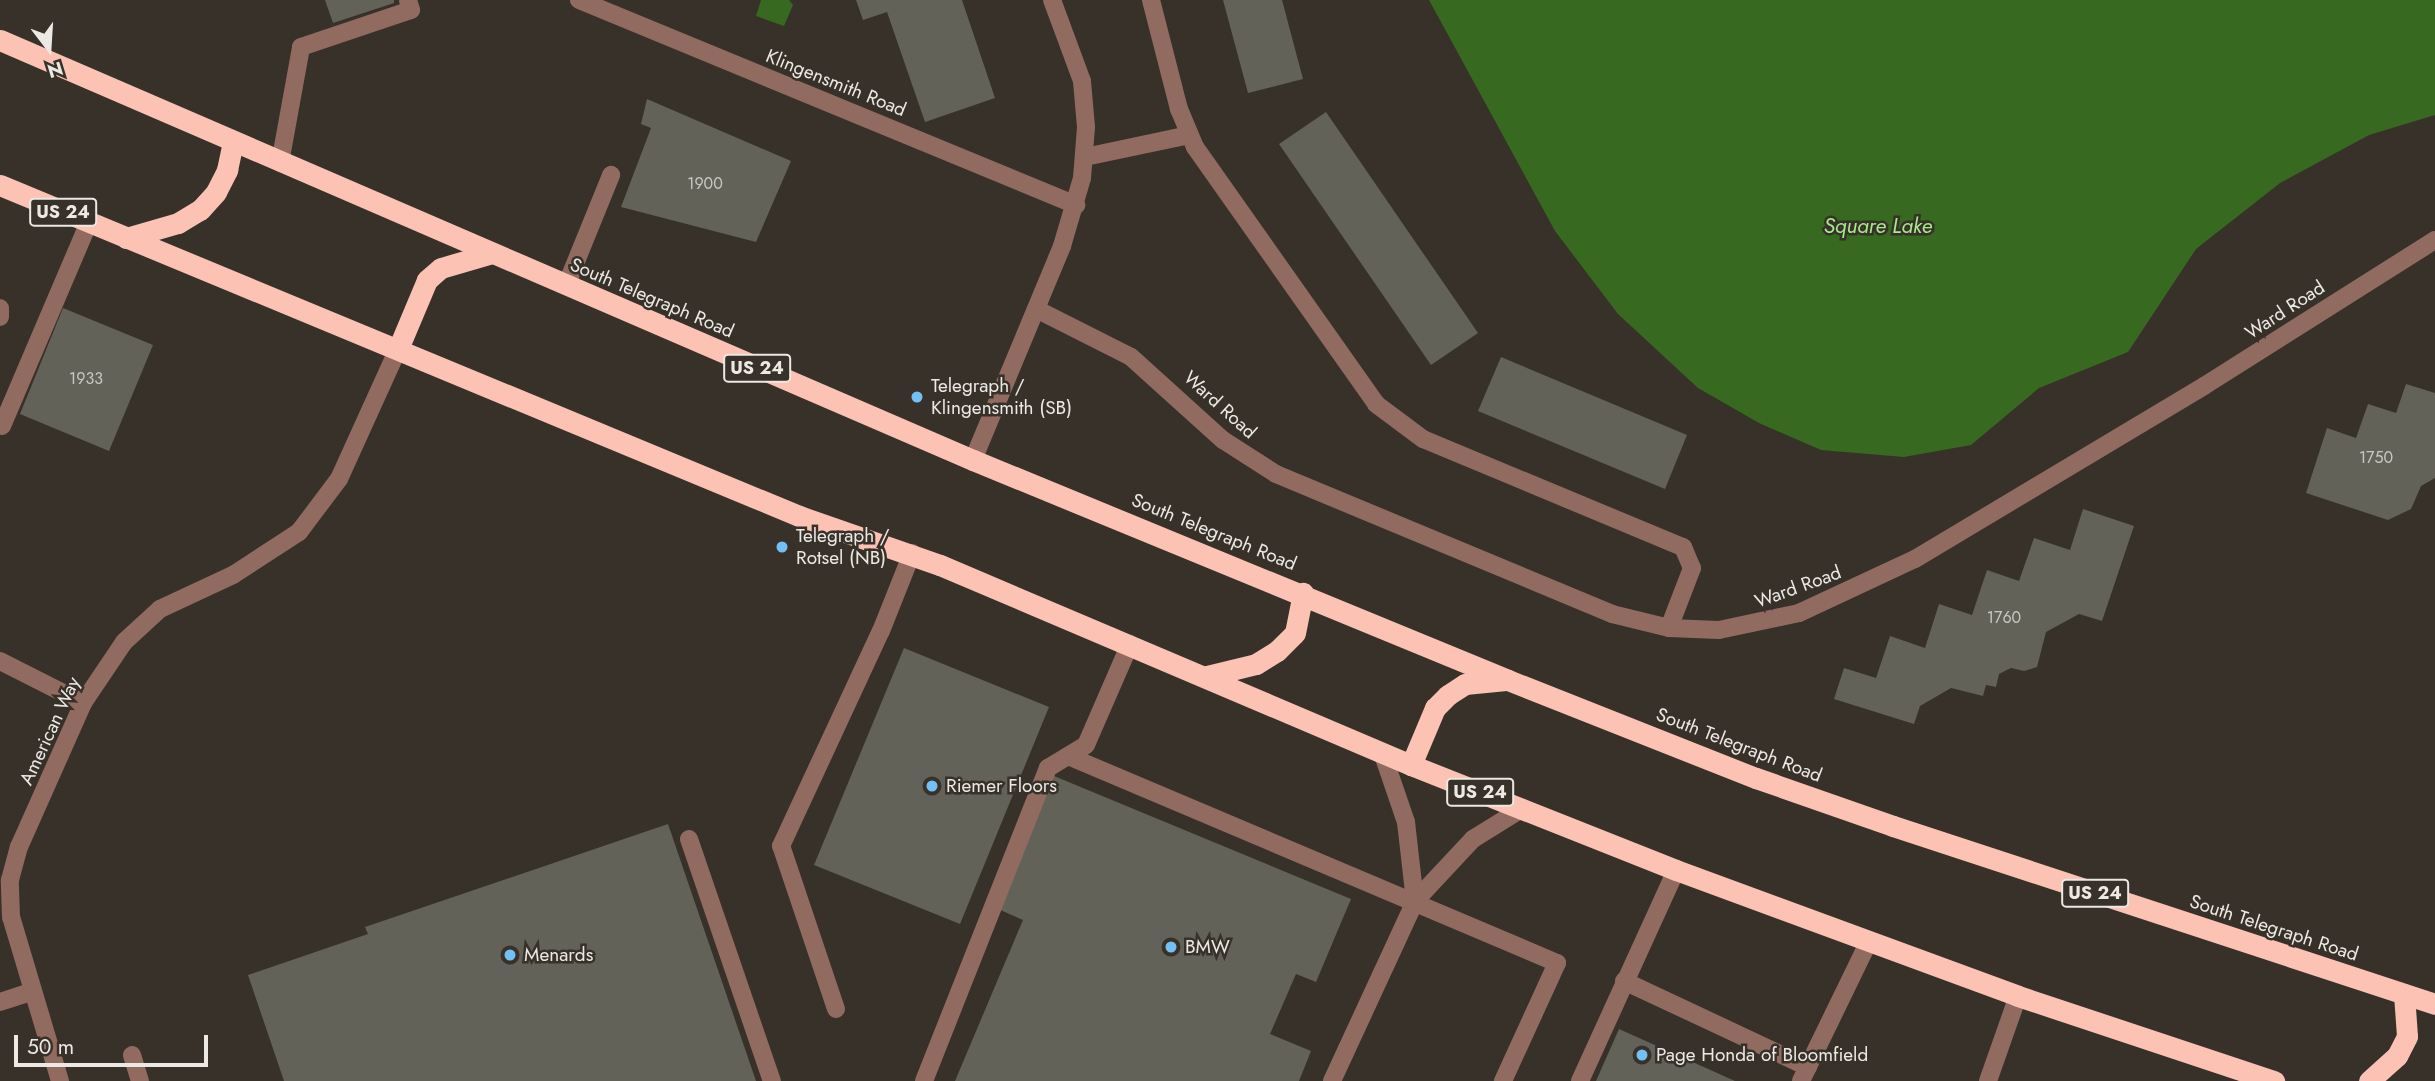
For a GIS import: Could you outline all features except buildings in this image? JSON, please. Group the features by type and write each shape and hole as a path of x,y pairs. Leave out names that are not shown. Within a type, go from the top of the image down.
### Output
{"highway":[{"name":"South Telegraph Road","path":"0,40 489,254 973,460 1303,593 1508,680 1868,817 2435,1004"},
{"path":"126,237 178,223 200,210 216,192 227,170 233,142"},
{"name":"US 24","path":"0,185 799,516 912,553 1207,676 1411,765 1676,870 1868,943 2018,996 2274,1081"},
{"path":"398,349 427,280 441,268 489,254"},
{"path":"1207,676 1256,664 1277,651 1295,633 1303,593"},
{"path":"1411,765 1435,708 1448,695 1465,684 1508,680"},
{"path":"2369,1081 2397,1056 2407,1036 2404,994"}],"street":[{"path":"280,163 301,47 411,10 408,0"},
{"name":"Klingensmith Road","path":"579,0 1076,205"},
{"path":"973,460 1076,205 1085,157 1082,81 1052,0"},
{"path":"1151,0 1189,135 1376,404 1394,421 1423,439 1683,547 1692,568 1669,628"},
{"path":"1085,157 1189,135"},
{"path":"566,286 611,175"},
{"path":"2,426 89,222"},
{"name":"Ward Road","path":"1036,309 1131,357 1233,448 1276,474 1612,614 1669,628 1747,627 1799,613 1849,592 2040,486 2435,240"},
{"path":"0,308 0,317"},
{"name":"American Way","path":"60,1081 30,992 11,917 10,880 19,847 83,703 124,642 160,608 233,575 299,532 339,479 398,349"},
{"path":"836,1009 781,846 881,631 912,553"},
{"path":"924,1081 1048,768 1086,745 1130,644"},
{"path":"0,661 83,703"},
{"path":"1382,752 1406,822 1415,901"},
{"path":"1068,756 1558,963 1503,1081"},
{"path":"1332,1081 1415,901 1472,839 1523,808"},
{"path":"689,839 772,1081"},
{"path":"1580,1081 1676,870"},
{"path":"1625,981 1805,1074 1868,943"},
{"path":"0,1002 30,992"},
{"path":"1988,1081 2018,996"},
{"path":"132,1055 140,1081"}],"water":[{"path":"761,0 789,0 793,5 784,26 756,16"},
{"name":"Square Lake","path":"1429,0 2435,0 2435,115 2369,135 2280,183 2196,249 2128,352 2039,388 1971,445 1904,457 1821,450 1759,423 1698,388 1618,314 1555,231"}],"place":[{"name":"Telegraph / Klingensmith (SB)","path":"917,397"},
{"name":"Telegraph / Rotsel (NB)","path":"782,547"},
{"name":"Riemer Floors","path":"932,786"},
{"name":"BMW","path":"1171,947"},
{"name":"Menards","path":"510,955"},
{"name":"Page Honda of Bloomfield","path":"1642,1055"}]}
